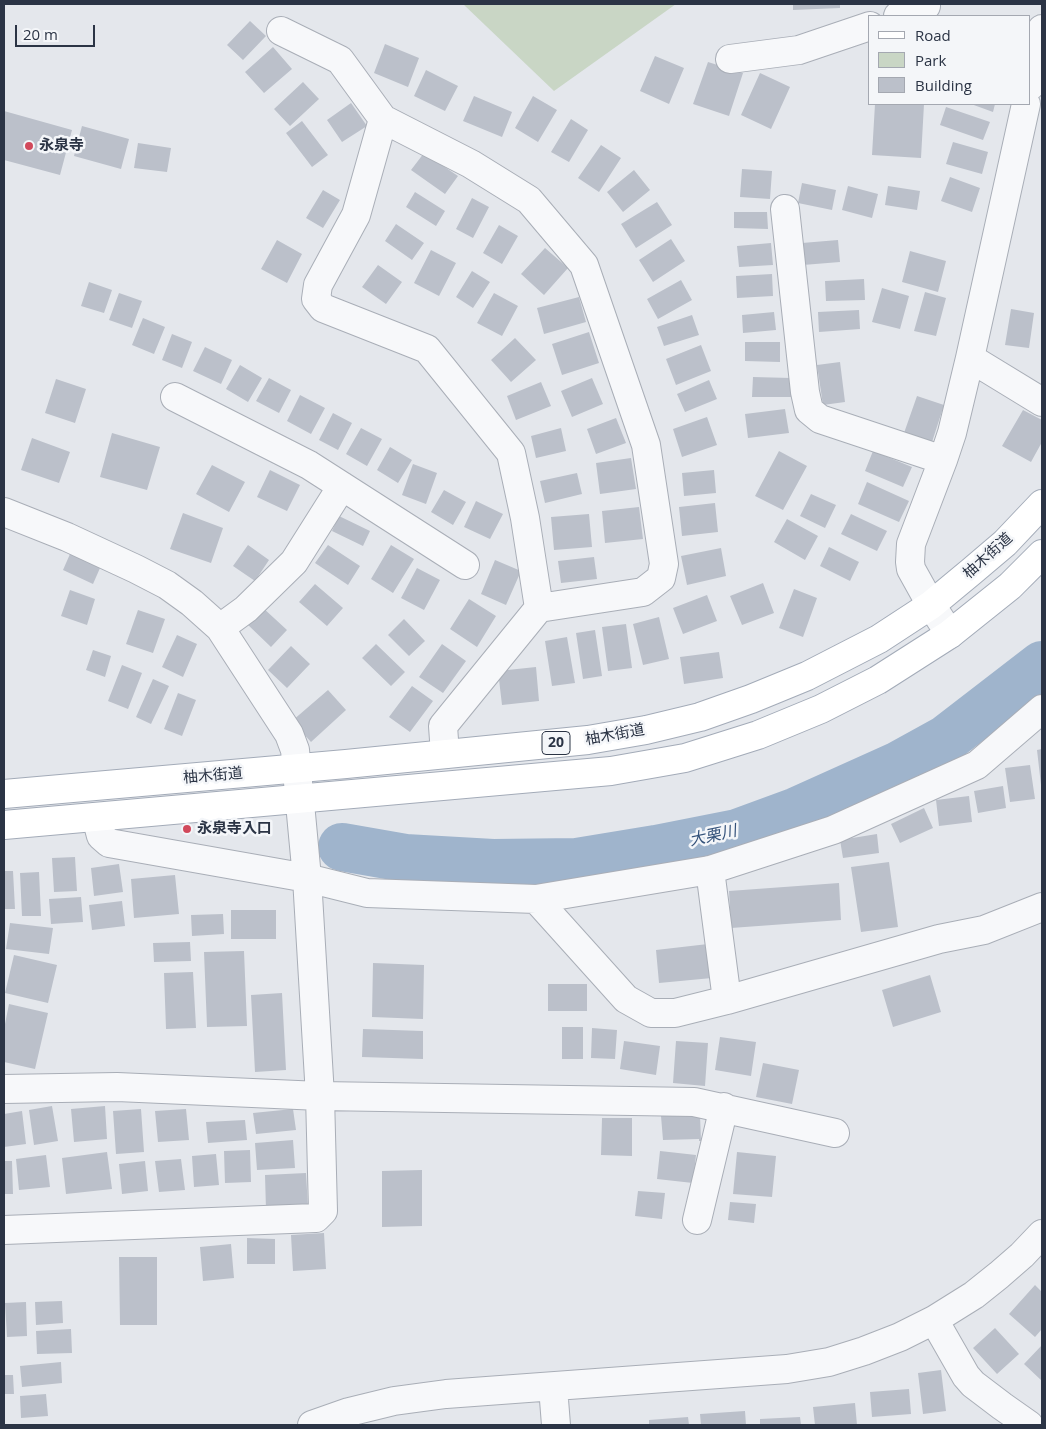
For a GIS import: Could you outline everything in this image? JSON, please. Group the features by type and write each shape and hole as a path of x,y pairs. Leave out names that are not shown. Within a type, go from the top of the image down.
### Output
{"main road":[{"name":"柚木街道","path":"4,794 588,740 646,730 700,717 807,676 860,650 931,605 1005,543 1042,504"},
{"name":"柚木街道","path":"4,825 96,817 301,811 611,771 685,758 758,735 821,709 884,676 950,634 1010,586 1042,554"}],"street":[{"path":"902,15 928,9"},
{"path":"730,59 799,50 868,27"},
{"path":"1031,81 1042,28"},
{"path":"281,31 340,60 382,119 471,164 529,200 584,265 646,445 664,564 660,578 643,592 539,608 443,726 445,754"},
{"path":"950,634 911,569 910,549 914,534 944,460 970,358 1026,105"},
{"path":"382,119 356,215 318,285 316,299 324,308 427,349 511,453 525,518 539,608"},
{"path":"785,209 808,410 820,419 944,460"},
{"path":"970,358 1042,402"},
{"path":"175,397 309,465 465,565"},
{"path":"220,628 246,609 294,562 342,486"},
{"path":"4,512 67,536 167,585 192,603 220,628 289,734 295,750 306,874 320,1096 323,1211 316,1218 4,1230"},
{"path":"96,817 102,836 109,843 306,874 367,893 536,899 710,870 833,830 977,765 1042,709"},
{"path":"710,870 727,1000"},
{"path":"536,899 626,999 651,1013 675,1013 727,1000 939,939 984,930 1042,907"},
{"path":"4,1089 117,1087 320,1096 694,1102 724,1107 835,1133"},
{"path":"697,1220 724,1107"},
{"path":"312,1425 349,1412 394,1401 446,1394 787,1369 829,1362 900,1337 934,1320 974,1295 999,1276 1042,1234"},
{"path":"934,1320 966,1376 973,1384 1030,1425"},
{"path":"553,1387 556,1425"}],"green space":[{"path":"463,4 676,4 554,91"}],"building":[{"path":"793,4 840,4 840,8 793,10"},
{"path":"250,21 266,36 243,60 227,45"},
{"path":"385,44 419,58 408,87 374,73"},
{"path":"273,47 292,69 264,93 245,72"},
{"path":"655,56 684,68 669,104 640,91"},
{"path":"708,62 743,73 729,116 693,104"},
{"path":"426,70 458,86 445,111 414,96"},
{"path":"760,73 790,87 771,129 741,115"},
{"path":"303,82 319,99 290,126 274,109"},
{"path":"474,96 512,112 502,137 463,121"},
{"path":"533,96 557,110 538,142 515,128"},
{"path":"351,103 367,126 342,142 327,120"},
{"path":"875,105 924,105 921,158 872,155"},
{"path":"974,105 995,105 993,112"},
{"path":"946,107 990,122 983,140 940,125"},
{"path":"4,111 72,130 60,175 4,160"},
{"path":"571,119 588,130 569,162 551,152"},
{"path":"302,121 328,155 312,167 286,133"},
{"path":"82,126 129,139 121,169 74,156"},
{"path":"953,142 988,152 982,174 946,164"},
{"path":"138,143 171,148 167,172 134,168"},
{"path":"601,145 621,158 599,192 578,178"},
{"path":"424,153 458,176 445,194 411,170"},
{"path":"742,169 772,171 770,199 740,197"},
{"path":"634,170 650,190 623,212 607,192"},
{"path":"950,177 980,188 972,212 941,201"},
{"path":"802,183 836,190 832,210 798,203"},
{"path":"848,186 878,194 872,218 842,210"},
{"path":"888,186 920,191 917,210 885,205"},
{"path":"323,190 340,200 323,228 306,218"},
{"path":"415,192 445,211 436,226 406,207"},
{"path":"472,198 489,207 473,238 456,229"},
{"path":"657,202 672,225 636,248 621,224"},
{"path":"734,212 767,212 768,229 734,228"},
{"path":"396,224 424,243 412,260 385,241"},
{"path":"499,225 518,236 502,264 483,253"},
{"path":"671,239 685,261 653,282 639,260"},
{"path":"277,240 302,254 287,283 261,269"},
{"path":"838,240 840,262 803,265 802,243"},
{"path":"771,243 773,265 739,267 737,246"},
{"path":"545,248 568,268 544,295 521,274"},
{"path":"431,250 456,263 439,296 414,283"},
{"path":"910,251 946,261 938,292 902,282"},
{"path":"378,265 402,282 386,304 362,287"},
{"path":"472,271 490,282 473,308 456,297"},
{"path":"772,274 773,296 737,298 736,276"},
{"path":"864,279 865,300 826,301 825,281"},
{"path":"681,280 692,300 658,319 647,299"},
{"path":"89,282 112,290 104,313 81,306"},
{"path":"882,288 909,296 900,329 872,322"},
{"path":"925,292 946,298 936,336 914,331"},
{"path":"119,293 142,301 132,328 109,320"},
{"path":"494,293 518,306 502,336 477,323"},
{"path":"579,297 586,322 544,334 537,308"},
{"path":"1011,309 1034,313 1029,348 1005,345"},
{"path":"859,310 860,329 819,332 818,312"},
{"path":"774,312 776,330 743,333 742,315"},
{"path":"692,315 699,335 664,346 657,327"},
{"path":"143,318 165,327 154,354 132,345"},
{"path":"589,332 599,363 562,375 552,344"},
{"path":"172,334 192,342 182,368 162,360"},
{"path":"515,338 536,360 511,382 491,360"},
{"path":"745,342 780,342 780,362 745,361"},
{"path":"701,345 711,371 676,385 666,359"},
{"path":"205,347 232,360 221,384 193,371"},
{"path":"840,362 845,402 823,405 817,365"},
{"path":"240,365 262,378 248,402 226,389"},
{"path":"753,377 791,378 791,397 752,397"},
{"path":"269,378 291,390 279,413 256,401"},
{"path":"592,378 603,404 572,417 561,391"},
{"path":"56,379 86,389 75,423 45,413"},
{"path":"709,380 717,399 685,412 677,394"},
{"path":"541,382 551,406 516,420 507,396"},
{"path":"300,395 325,408 311,434 287,421"},
{"path":"917,396 944,405 932,442 904,433"},
{"path":"785,409 789,433 748,438 745,414"},
{"path":"1023,410 1042,420 1042,442 1031,462 1002,446"},
{"path":"333,413 352,423 338,450 319,440"},
{"path":"707,417 717,445 682,457 673,429"},
{"path":"616,418 626,443 596,454 587,429"},
{"path":"361,428 382,439 367,466 346,454"},
{"path":"561,428 566,451 536,458 531,436"},
{"path":"112,433 160,447 147,490 100,477"},
{"path":"32,438 70,452 59,483 21,470"},
{"path":"390,447 412,460 398,483 377,470"},
{"path":"779,451 807,466 783,510 755,496"},
{"path":"873,451 912,467 903,487 865,471"},
{"path":"631,458 636,489 600,494 596,463"},
{"path":"413,464 437,473 426,504 402,495"},
{"path":"212,465 245,482 229,512 196,494"},
{"path":"270,470 300,485 287,511 257,497"},
{"path":"714,470 716,493 684,496 682,473"},
{"path":"577,473 582,494 545,503 540,481"},
{"path":"867,482 909,501 899,522 858,504"},
{"path":"444,490 466,502 453,525 431,512"},
{"path":"811,494 836,505 825,528 800,516"},
{"path":"476,501 503,514 490,539 464,527"},
{"path":"715,503 718,532 682,536 679,507"},
{"path":"639,507 643,539 605,543 602,511"},
{"path":"183,513 223,528 211,563 170,549"},
{"path":"589,514 592,547 554,550 551,517"},
{"path":"851,514 887,531 877,551 841,534"},
{"path":"339,516 370,531 363,546 332,531"},
{"path":"787,519 818,536 805,560 774,542"},
{"path":"248,545 269,560 255,581 233,566"},
{"path":"328,545 360,566 348,585 315,563"},
{"path":"391,545 414,559 393,593 371,579"},
{"path":"829,547 859,562 850,581 820,566"},
{"path":"721,548 726,576 687,585 681,556"},
{"path":"70,554 100,568 93,584 63,570"},
{"path":"594,557 597,579 561,583 558,561"},
{"path":"495,560 521,571 506,605 481,594"},
{"path":"417,568 440,580 424,610 401,598"},
{"path":"763,583 774,613 742,625 730,596"},
{"path":"315,584 343,608 327,626 299,602"},
{"path":"794,589 817,598 803,637 779,628"},
{"path":"70,590 95,599 87,625 61,616"},
{"path":"707,595 717,621 683,634 673,608"},
{"path":"469,599 496,616 477,647 450,629"},
{"path":"262,607 287,630 271,647 246,623"},
{"path":"138,610 165,619 153,653 126,644"},
{"path":"659,617 669,659 643,665 633,624"},
{"path":"404,619 425,641 409,656 388,635"},
{"path":"626,624 632,668 608,671 602,627"},
{"path":"595,630 602,676 583,679 576,633"},
{"path":"177,635 197,644 183,677 162,667"},
{"path":"567,637 575,683 552,686 545,641"},
{"path":"376,644 405,672 391,686 362,658"},
{"path":"442,644 466,661 443,693 419,677"},
{"path":"291,646 310,664 287,688 268,670"},
{"path":"93,650 111,656 105,677 86,670"},
{"path":"719,652 723,678 684,684 680,657"},
{"path":"122,665 142,673 128,709 108,701"},
{"path":"536,667 539,701 502,705 498,671"},
{"path":"153,679 169,686 151,724 136,717"},
{"path":"412,686 433,701 410,732 389,717"},
{"path":"328,690 346,710 311,742 292,721"},
{"path":"178,693 196,700 182,736 164,729"},
{"path":"1042,749 1042,785 1041,785 1037,750"},
{"path":"1030,765 1035,799 1010,802 1005,768"},
{"path":"1003,786 1006,808 978,813 974,791"},
{"path":"969,796 972,822 939,826 936,800"},
{"path":"924,808 933,828 900,843 891,824"},
{"path":"877,834 879,853 843,858 840,840"},
{"path":"75,857 77,891 54,892 52,858"},
{"path":"889,862 898,927 861,932 851,867"},
{"path":"119,864 123,892 94,896 91,868"},
{"path":"4,871 13,871 15,909 4,909"},
{"path":"39,872 41,916 22,916 20,873"},
{"path":"175,875 179,914 134,918 131,879"},
{"path":"839,883 841,920 731,928 729,891"},
{"path":"81,897 83,922 51,924 49,899"},
{"path":"122,901 125,926 92,930 89,905"},
{"path":"231,910 276,910 276,939 231,939"},
{"path":"223,914 224,934 192,936 191,915"},
{"path":"10,923 53,928 49,954 6,949"},
{"path":"190,942 191,961 154,962 153,943"},
{"path":"708,944 712,978 659,983 656,950"},
{"path":"244,951 247,1026 207,1027 204,952"},
{"path":"14,955 57,965 48,1003 5,993"},
{"path":"373,963 424,965 423,1019 372,1017"},
{"path":"193,972 196,1028 166,1029 164,973"},
{"path":"930,975 941,1012 893,1027 882,990"},
{"path":"548,984 587,984 587,1011 548,1011"},
{"path":"282,993 286,1070 255,1072 251,995"},
{"path":"9,1004 48,1013 35,1069 4,1062 4,1029"},
{"path":"562,1027 583,1027 583,1059 562,1059"},
{"path":"592,1028 617,1030 615,1059 591,1058"},
{"path":"363,1029 423,1031 423,1059 362,1057"},
{"path":"720,1037 756,1042 751,1076 715,1070"},
{"path":"624,1041 660,1046 656,1075 620,1069"},
{"path":"676,1041 708,1043 705,1086 673,1083"},
{"path":"763,1063 799,1070 792,1104 756,1097"},
{"path":"52,1106 58,1141 34,1145 29,1110"},
{"path":"105,1106 107,1139 74,1142 71,1109"},
{"path":"141,1109 144,1152 116,1154 113,1111"},
{"path":"186,1109 189,1140 158,1142 155,1111"},
{"path":"293,1109 296,1130 256,1134 253,1113"},
{"path":"22,1111 26,1144 4,1147 4,1114"},
{"path":"700,1115 701,1141 699,1139 663,1140 661,1116"},
{"path":"602,1118 632,1118 632,1156 601,1155"},
{"path":"245,1120 247,1140 208,1143 206,1122"},
{"path":"293,1140 295,1168 257,1170 255,1143"},
{"path":"250,1150 251,1182 225,1183 224,1151"},
{"path":"660,1151 696,1155 693,1183 657,1179"},
{"path":"107,1152 112,1189 66,1194 62,1158"},
{"path":"737,1152 776,1156 772,1197 733,1194"},
{"path":"216,1154 219,1185 194,1187 192,1156"},
{"path":"46,1155 50,1187 19,1190 16,1159"},
{"path":"181,1159 185,1190 159,1192 155,1161"},
{"path":"4,1161 12,1161 13,1194 4,1194"},
{"path":"145,1161 148,1191 122,1194 119,1164"},
{"path":"422,1170 422,1226 382,1227 382,1171"},
{"path":"306,1173 308,1208 266,1210 265,1175"},
{"path":"638,1191 665,1193 662,1219 635,1216"},
{"path":"730,1202 756,1204 754,1223 728,1220"},
{"path":"324,1233 326,1269 293,1271 291,1235"},
{"path":"247,1238 275,1239 275,1264 247,1264"},
{"path":"231,1244 234,1278 203,1281 200,1247"},
{"path":"119,1257 157,1257 157,1325 120,1325"},
{"path":"1035,1285 1042,1292 1042,1329 1035,1337 1009,1314"},
{"path":"62,1301 63,1323 36,1325 35,1302"},
{"path":"26,1302 27,1336 7,1337 5,1303"},
{"path":"995,1328 1019,1354 997,1374 973,1348"},
{"path":"71,1329 72,1353 37,1354 36,1331"},
{"path":"1042,1345 1042,1381 1024,1364"},
{"path":"61,1362 62,1383 22,1387 20,1366"},
{"path":"941,1370 946,1411 923,1414 918,1373"},
{"path":"4,1375 13,1375 14,1394 4,1394"},
{"path":"909,1389 911,1414 872,1417 870,1392"},
{"path":"46,1394 48,1416 21,1418 20,1396"},
{"path":"855,1403 857,1425 815,1425 813,1407"},
{"path":"745,1411 746,1425 701,1425 700,1414"},
{"path":"688,1417 689,1425 649,1425 649,1420"},
{"path":"800,1417 801,1425 760,1425 760,1419"}],"waterway":[{"name":"大栗川","path":"342,847 405,858 493,863 577,862 737,833 797,811 897,766 946,739 1042,665"}],"place":[{"name":"永泉寺","path":"29,146"},
{"name":"永泉寺入口","path":"187,829"}]}
